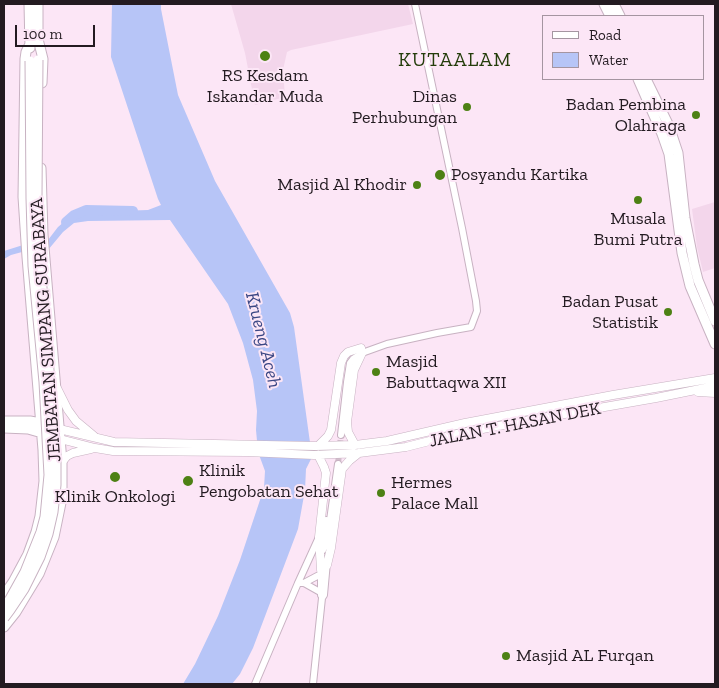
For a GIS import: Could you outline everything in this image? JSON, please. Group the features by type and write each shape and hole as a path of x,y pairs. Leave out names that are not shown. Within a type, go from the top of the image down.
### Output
{"highway":[{"path":"29,4 30,44 34,61"},
{"path":"34,61 38,39 38,4"},
{"path":"4,627 40,574 54,537 62,498 62,462 43,235 41,170 42,59 38,39"},
{"path":"4,595 28,554 36,532 44,481 24,197 24,81 26,52 30,44"},
{"name":"JEMBATAN SIMPANG SURABAYA","path":"4,607 25,572 41,532 45,517 49,475 44,382 33,266 31,198 34,61"},
{"name":"JEMBATAN SIMPANG SURABAYA","path":"4,618 24,589 40,557 53,512 56,485 54,425 40,264 34,61"},
{"path":"638,80 662,134 668,154 682,253 690,286 715,344"},
{"path":"646,80 669,126 678,153 687,228 694,264 698,280 715,321"},
{"path":"4,421 41,423"},
{"path":"4,428 28,429 42,433"}],"main road":[{"path":"316,446 328,436 331,430 341,362 348,352 362,350 354,370 347,422 349,434 356,445"},
{"name":"JALAN T. HASAN DEK","path":"247,448 356,445 386,441 465,423 603,396 715,378"},
{"name":"JALAN T. HASAN DEK","path":"247,448 316,455 397,449 461,433 715,386"},
{"path":"56,387 76,420 96,438"},
{"path":"692,391 715,393"},
{"path":"41,423 114,442 150,442 247,448"},
{"path":"42,433 60,440 113,451 150,452 247,448"},
{"path":"150,442 150,452"},
{"path":"62,462 73,453 96,448"},
{"path":"323,569 331,548 342,469 359,453"},
{"path":"316,455 326,473 319,537 323,569"}],"street":[{"path":"340,435 350,363 362,350 470,327 477,311 462,228 415,4"},
{"path":"314,684 322,594 324,529 336,464"},
{"path":"255,684 301,583 319,537"},
{"path":"301,583 323,569"},
{"path":"322,594 323,569"},
{"path":"301,583 322,594"}],"shaded area":[{"name":"RS Kesdam Iskandar Muda","path":"231,4 408,4 413,24 287,52 283,70 285,97 255,105 245,53"},
{"path":"715,202 715,268 703,272 697,247 692,209"}],"water":[{"name":"Krueng Aceh","path":"112,4 161,4 178,95 215,181 290,313 294,327 312,457 306,469 305,490 298,529 253,648 240,674 232,684 183,684 195,664 218,616 240,560 264,488 265,471 258,452 257,411 253,380 243,343 228,304 170,220 88,221 74,223 63,232 48,250 22,252 4,259 4,251 48,240 58,227 72,215 86,212 148,210 161,205 111,57"}],"waterway":[{"path":"66,222 74,215 86,210 133,211"}],"tunnel":[{"path":"338,464 341,435"}],"place":[{"name":"RS Kesdam Iskandar Muda","path":"265,56"},
{"name":"Dinas Perhubungan","path":"467,107"},
{"name":"Badan Pembina Olahraga","path":"696,115"},
{"name":"Posyandu Kartika","path":"440,175"},
{"name":"Masjid Al Khodir","path":"417,185"},
{"name":"Musala Bumi Putra","path":"638,200"},
{"name":"Badan Pusat Statistik","path":"668,312"},
{"name":"Masjid Babuttaqwa XII","path":"376,372"},
{"name":"Klinik Onkologi","path":"115,477"},
{"name":"Klinik Pengobatan Sehat","path":"188,481"},
{"name":"Hermes Palace Mall","path":"381,493"},
{"name":"Masjid AL Furqan","path":"506,656"}],"district":[{"name":"KUTAALAM","path":"455,60"}]}
